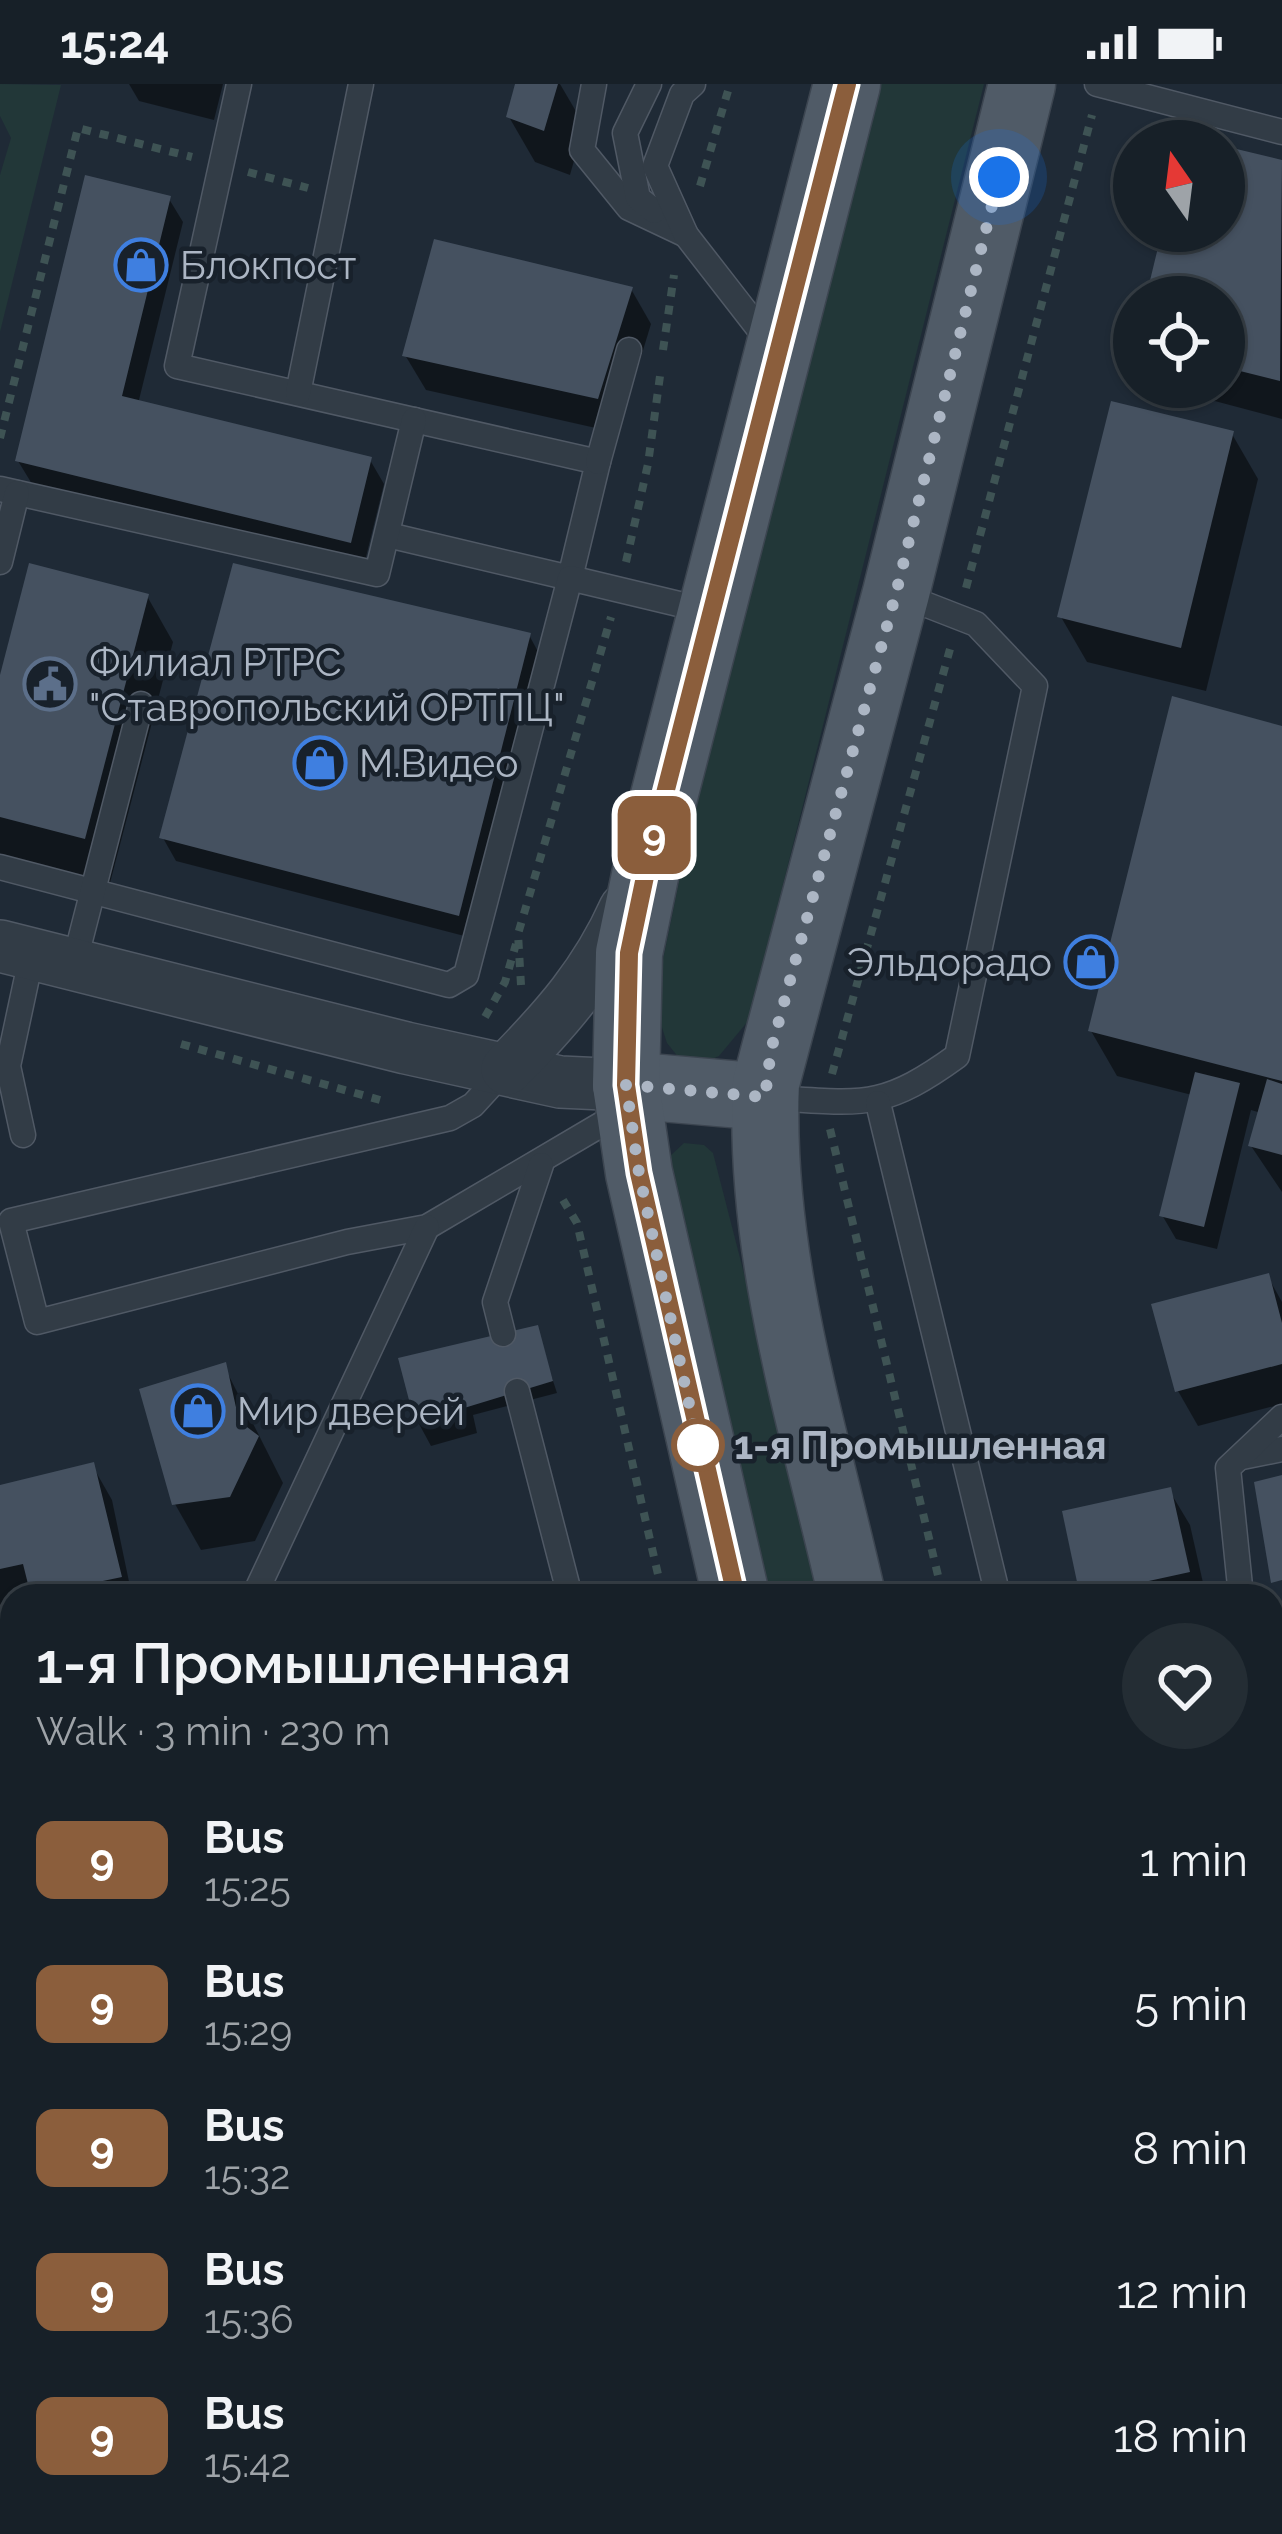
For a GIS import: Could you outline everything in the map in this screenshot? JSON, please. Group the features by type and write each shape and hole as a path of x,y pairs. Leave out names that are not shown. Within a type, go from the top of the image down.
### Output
{"main road":[{"path":"733,1584 622,1127 629,953 651,848 847,84"},
{"path":"795,1099 771,1050 896,593 1022,84"},
{"path":"622,1127 795,1099"},
{"path":"795,1099 764,1152 779,1275 849,1584"}],"street":[{"path":"512,1050 574,1001 605,954 651,848"},
{"path":"36,955 406,1048 512,1050 622,1127"}],"lane":[{"path":"239,84 178,366 598,462"},
{"path":"298,393 362,84"},
{"path":"594,84 582,150 629,208 686,235"},
{"path":"649,84 625,133 638,198 686,235"},
{"path":"693,84 682,94 655,166 686,235 778,354"},
{"path":"1097,84 1282,132"},
{"path":"1158,99 1180,84"},
{"path":"0,867 448,985 466,975 629,350"},
{"path":"0,562 8,491 377,574 414,420"},
{"path":"388,535 711,612"},
{"path":"795,1099 878,1103 910,1090 956,1055 1035,686 976,624 896,593"},
{"path":"23,1135 8,1066 36,955 93,893 141,704"},
{"path":"512,1050 473,1105 450,1118 11,1221 37,1322 347,1242 428,1228 541,1165 622,1127"},
{"path":"878,1103 995,1584"},
{"path":"502,1334 495,1302 541,1165"},
{"path":"260,1584 428,1228"},
{"path":"517,1391 567,1584"},
{"path":"1240,1584 1228,1468 1282,1417"},
{"path":"1240,1457 1282,1449"}],"path":[{"path":"512,1050 518,934 619,591 648,464 675,271 730,84"},
{"path":"0,438 78,128 339,196"},
{"path":"158,1036 450,1118"},
{"path":"795,1099 939,1584"},
{"path":"541,1165 577,1223 660,1584"}],"green space":[{"path":"0,84 61,85 0,332 0,175 11,138 0,116"},
{"path":"878,84 984,84 749,1020 719,1056 703,1063 679,1058 667,1043 654,1003 686,848"},
{"path":"684,1143 704,1145 713,1153 824,1584 768,1584 668,1158"}],"building":[{"path":"515,84 558,84 544,131 506,117"},
{"path":"1245,151 1282,160 1280,381 1245,372 1245,276 1151,276 1157,252 1245,252"},
{"path":"85,175 171,196 122,396 372,457 351,543 15,461"},
{"path":"434,239 633,287 598,399 402,356"},
{"path":"1111,401 1113,408 1140,408 1234,431 1181,648 1057,617"},
{"path":"29,563 149,594 85,839 0,817 0,675"},
{"path":"233,563 531,633 459,916 159,838"},
{"path":"1172,696 1282,726 1282,1081 1088,1031"},
{"path":"1195,1072 1240,1083 1204,1227 1159,1216"},
{"path":"1267,1079 1282,1084 1282,1155 1248,1146"},
{"path":"1269,1273 1282,1323 1282,1364 1175,1392 1151,1304"},
{"path":"538,1325 553,1381 415,1423 398,1358"},
{"path":"226,1362 239,1421 259,1436 230,1497 172,1505 139,1389"},
{"path":"94,1462 122,1577 88,1584 28,1584 23,1564 0,1569 0,1485"},
{"path":"1282,1475 1282,1580 1271,1583 1254,1482"},
{"path":"1171,1487 1190,1572 1135,1584 1077,1584 1062,1511"}],"bus line":[{"name":"9","path":"733,1584 639,1173 626,1085 629,953 651,848 847,84"}],"place":[{"name":"Блокпост","path":"141,265"},
{"name":"Филиал РТРС \"Ставропольский ОРТПЦ\"","path":"50,684"},
{"name":"М.Видео","path":"320,763"},
{"name":"Эльдорадо","path":"1091,962"},
{"name":"Мир дверей","path":"198,1411"},
{"name":"1-я Промышленная","path":"698,1445"}],"route":[{"path":"698,1445 639,1173 626,1085 765,1097 771,1050 896,593 999,177"}]}
